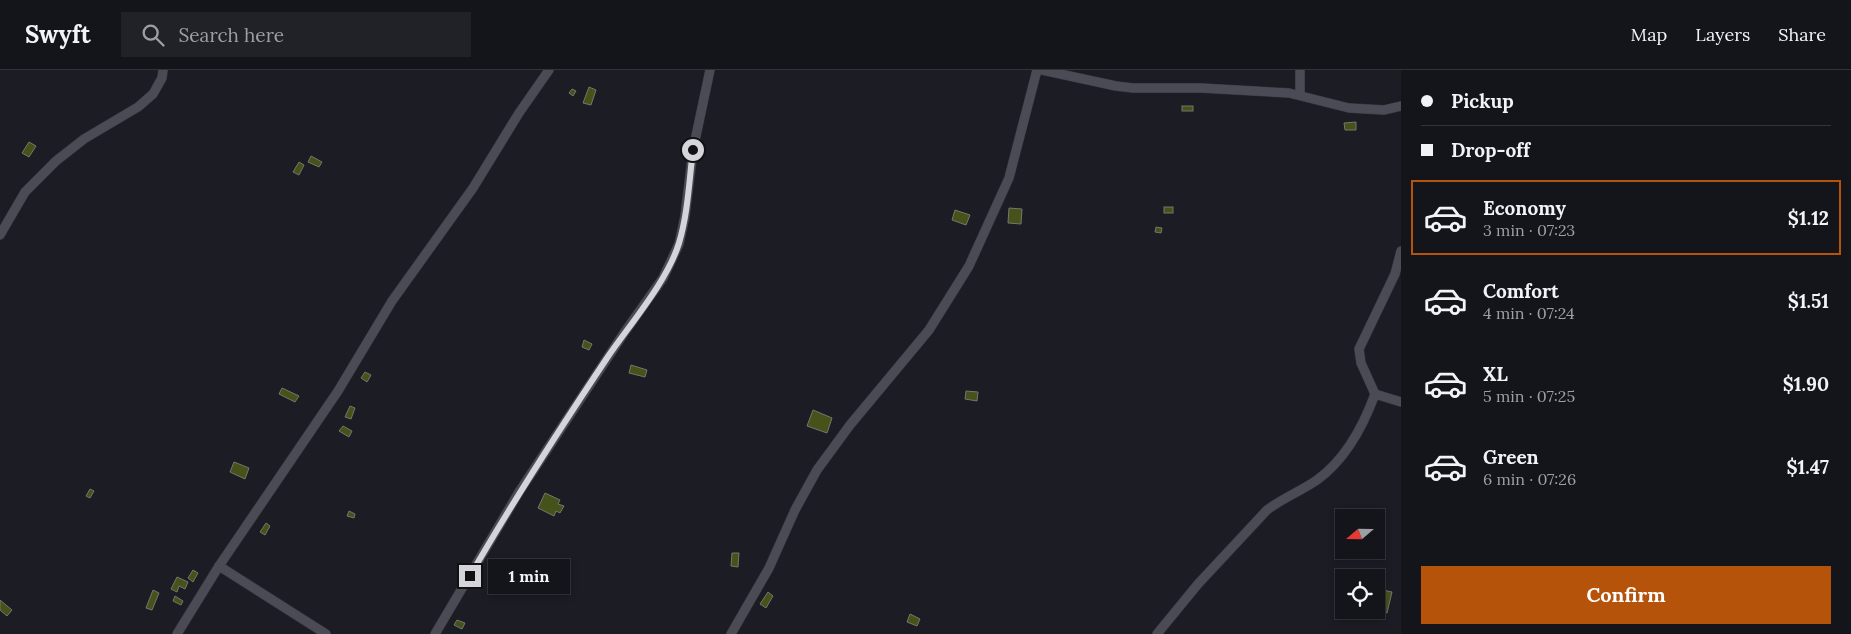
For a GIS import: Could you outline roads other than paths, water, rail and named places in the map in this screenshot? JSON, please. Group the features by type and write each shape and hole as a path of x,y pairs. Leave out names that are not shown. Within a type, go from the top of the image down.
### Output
{"street":[{"path":"0,236 25,192 56,161 84,139 138,107 153,94 162,78 163,70"},
{"path":"177,634 219,566 338,391 392,302 473,188 549,70"},
{"path":"435,634 519,492 624,333 663,278 681,234 693,150 710,70"},
{"path":"731,634 769,568 795,510 817,470 850,425 929,330 969,266 1009,178 1037,70"},
{"path":"1042,70 1133,88 1201,88 1300,95 1349,108 1384,110 1401,106"},
{"path":"1300,70 1300,95"},
{"path":"1157,634 1198,584 1267,510 1280,500 1317,480 1338,461 1365,421 1375,394 1361,363 1358,349 1394,274 1401,251"},
{"path":"1375,394 1401,402"},
{"path":"219,566 326,634"}]}
